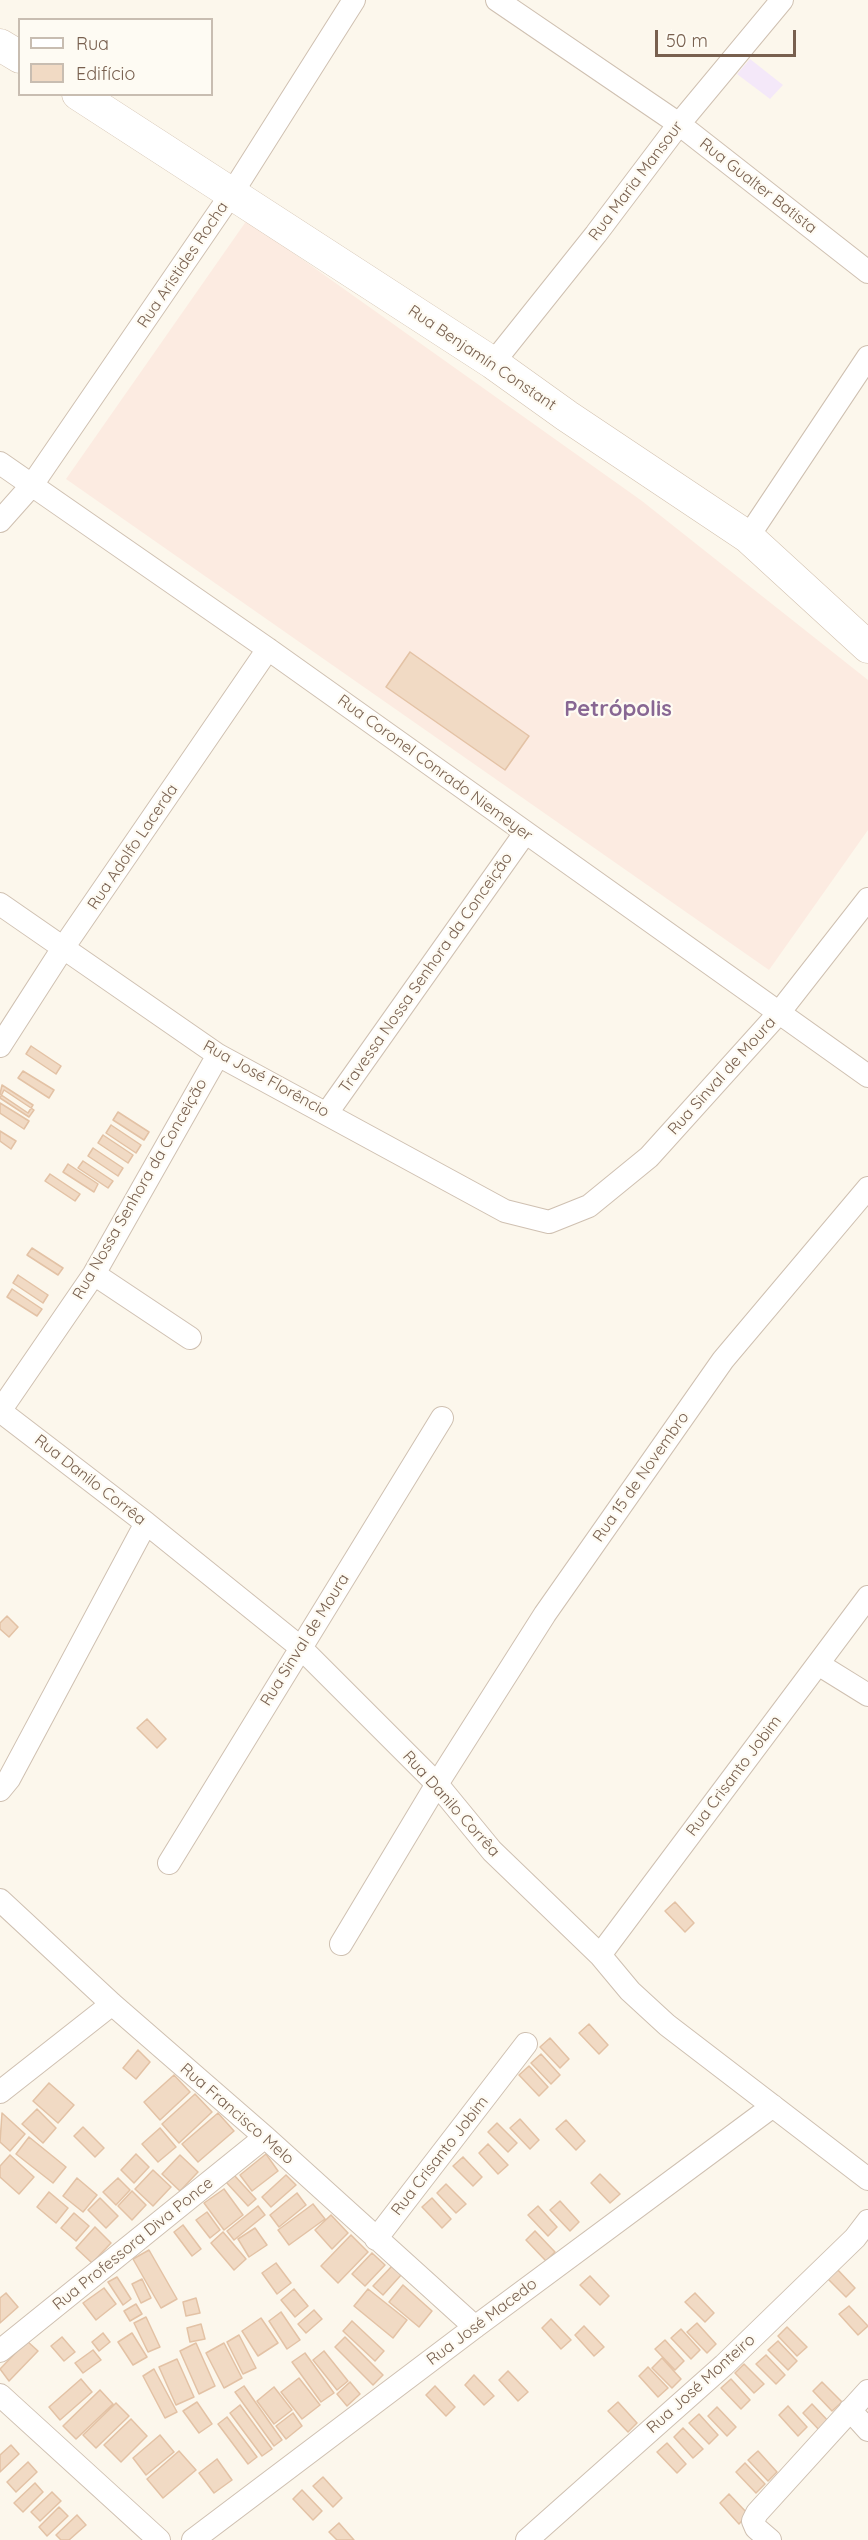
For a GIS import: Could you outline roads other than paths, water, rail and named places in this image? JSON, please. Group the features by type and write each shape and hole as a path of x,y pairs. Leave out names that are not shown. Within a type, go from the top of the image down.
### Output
{"street":[{"name":"Rua Aristides Rocha","path":"0,521 32,485 232,193 354,0"},
{"name":"Rua Gualter Batista","path":"497,0 679,124 868,272"},
{"name":"Rua Maria Mansour","path":"493,363 596,234 679,124 782,0"},
{"path":"0,45 18,56"},
{"name":"Rua Benjamín Constant","path":"81,96 493,363 567,416 748,537 868,646"},
{"path":"748,537 868,357"},
{"name":"Rua Coronel Conrado Niemeyer","path":"0,463 268,649 868,1076"},
{"name":"Rua Adolfo Lacerda","path":"0,1046 63,948 268,649"},
{"name":"Travessa Nossa Senhora da Conceição","path":"327,1113 525,833"},
{"name":"Rua Sinval de Moura","path":"549,1222 589,1206 649,1157 778,1014 868,899"},
{"name":"Rua José Florêncio","path":"0,904 218,1055 505,1210 549,1222"},
{"name":"Rua Nossa Senhora da Conceição","path":"0,1411 94,1274 218,1055"},
{"name":"Rua 15 de Novembro","path":"341,1944 437,1784 545,1614 723,1360 868,1188"},
{"path":"94,1274 190,1338"},
{"name":"Rua Danilo Corrêa","path":"0,1411 146,1523 300,1647 437,1784 492,1851 600,1955 630,1991 667,2025 868,2179"},
{"name":"Rua Sinval de Moura","path":"169,1863 442,1418"},
{"path":"0,1790 9,1779 146,1523"},
{"name":"Rua Crisanto Jobim","path":"600,1955 868,1597"},
{"path":"818,1664 868,1695"},
{"name":"Rua Francisco Melo","path":"0,1900 112,2004 475,2326"},
{"path":"0,2092 112,2004"},
{"name":"Rua Crisanto Jobim","path":"376,2238 526,2044"},
{"name":"Rua José Macedo","path":"193,2540 475,2326 773,2106"},
{"name":"Rua Professora Diva Ponce","path":"0,2351 265,2138"},
{"name":"Rua José Monteiro","path":"527,2540 724,2365 855,2238 868,2220"},
{"path":"770,2540 756,2528 753,2521 757,2513 868,2391"},
{"path":"0,2395 159,2540"},
{"path":"850,2410 868,2430"}],"district":[{"name":"Petrópolis","path":"618,709"}]}
